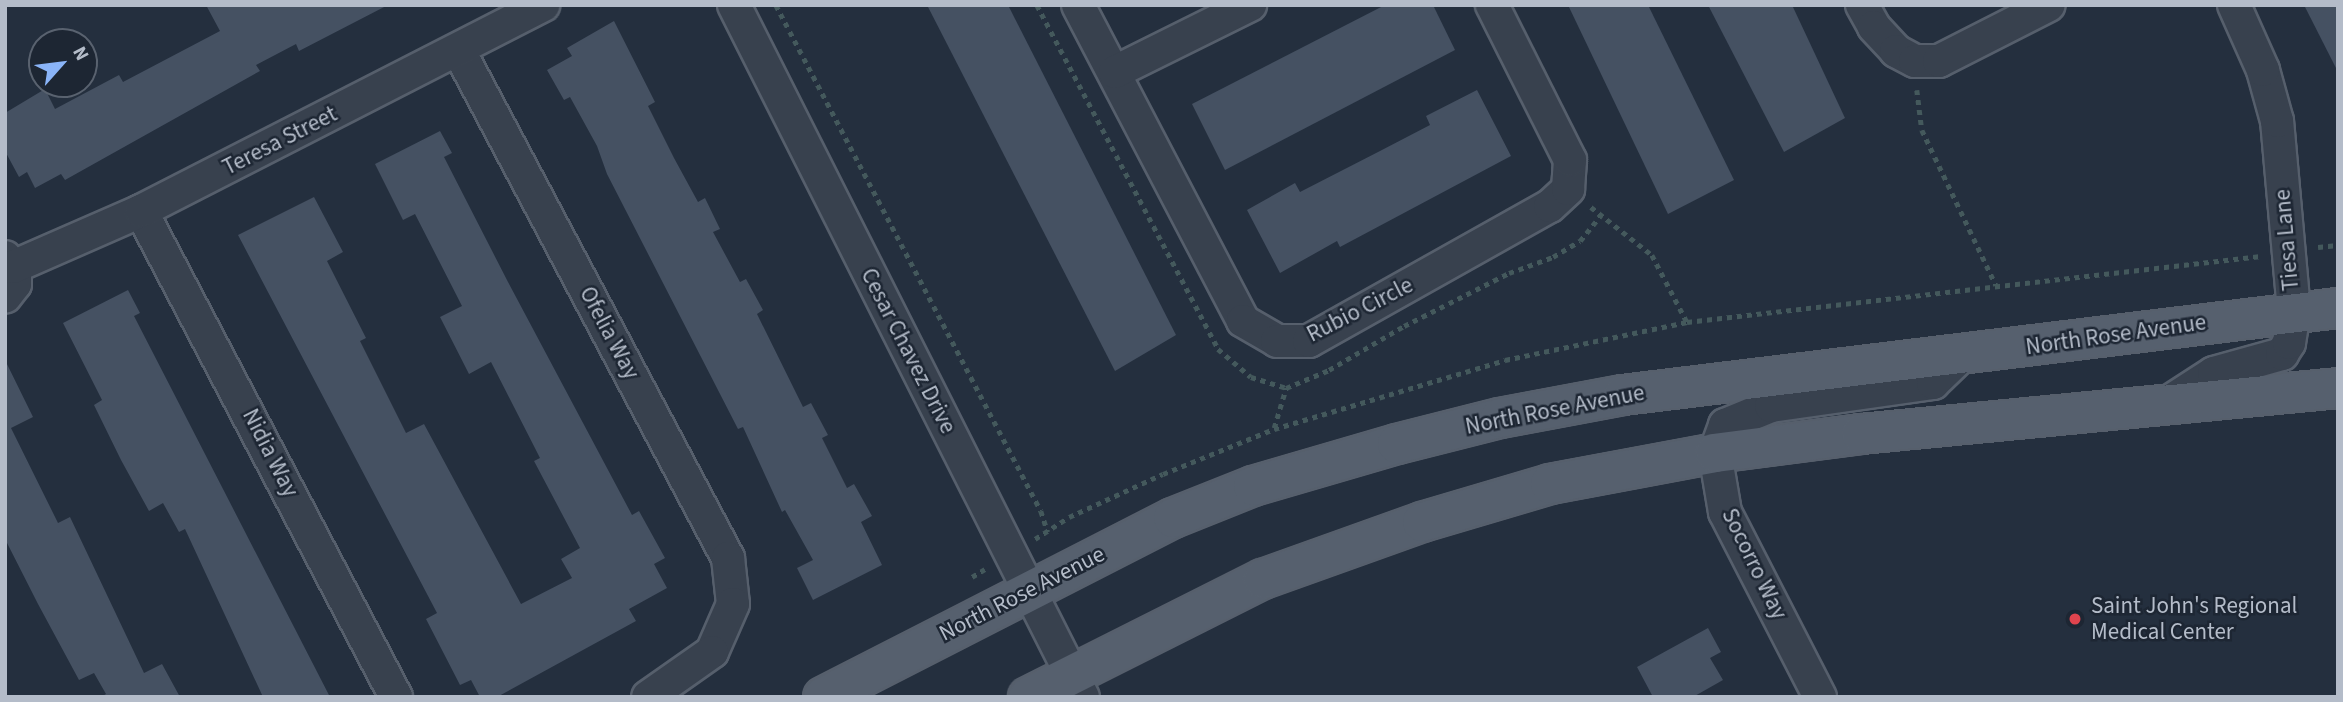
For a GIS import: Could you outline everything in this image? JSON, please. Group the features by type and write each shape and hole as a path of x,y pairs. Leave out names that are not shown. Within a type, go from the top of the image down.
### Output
{"main road":[{"name":"North Rose Avenue","path":"823,697 1173,518 1253,486 1474,424 1623,395 2338,307"},
{"path":"1028,697 1077,685 1263,579 1422,522 1550,484 1715,453 2338,388"}],"street":[{"name":"Teresa Street","path":"9,262 141,211 459,51 543,5"},
{"name":"Cesar Chavez Drive","path":"734,5 1077,685"},
{"name":"Rubio Circle","path":"1078,5 1243,321 1277,341 1309,341 1550,206 1569,189"},
{"path":"1115,72 1250,5"},
{"path":"1492,5 1570,160 1569,189"},
{"path":"1862,5 1874,27 1896,51 1915,61 1939,61 1962,53 2049,5"},
{"name":"Tiesa Lane","path":"2166,404 2214,373 2282,354 2289,343 2294,312 2277,121 2263,70 2234,5"},
{"name":"Ofelia Way","path":"459,51 728,558 733,584 728,622 712,652 648,697"},
{"name":"Nidia Way","path":"141,211 396,697"},
{"path":"5,297 15,284 9,262"},
{"path":"1715,453 1726,425 1743,416 1791,402 1933,383 1962,355"},
{"name":"Socorro Way","path":"1715,453 1725,512 1820,697"}],"path":[{"path":"776,5 1041,511 1048,532"},
{"path":"1037,5 1218,349 1251,377 1286,388 1329,370 1404,326 1508,273 1553,257 1580,241 1601,215"},
{"path":"1915,61 1922,130 1996,285"},
{"path":"1569,189 1653,255 1687,322"},
{"path":"1274,429 1286,388"}],"building":[{"path":"206,5 388,5 299,51 296,44 256,65 260,71 65,180 61,174 35,188 27,172 19,177 5,151 5,113 30,98 50,98 55,109 76,98 98,98 98,86 119,75 123,82 220,31"},
{"path":"927,5 1008,5 1176,335 1115,371"},
{"path":"1385,5 1433,5 1455,50 1225,170 1192,104"},
{"path":"1568,5 1648,5 1734,180 1668,214"},
{"path":"1708,5 1792,5 1845,118 1784,152"},
{"path":"2304,5 2338,5 2338,72"},
{"path":"614,21 655,102 648,106 698,202 705,198 720,229 713,232 740,282 746,279 763,310 757,314 803,407 811,403 828,435 822,438 847,488 854,484 872,516 861,522 882,565 813,600 797,568 813,560 785,510 782,512 743,427 738,429 607,174 597,146 570,97 564,100 547,70 572,56 567,48"},
{"path":"1477,90 1511,156 1340,247 1337,241 1280,273 1247,210 1295,183 1300,192 1430,125 1426,116"},
{"path":"440,131 452,153 444,157 508,282 632,515 639,511 665,558 654,564 667,588 629,609 636,621 497,697 480,697 471,680 460,685 426,619 437,613 238,235 314,197 343,252 327,261 366,338 360,341 406,433 424,424 521,604 572,578 561,559 580,548 534,461 540,458 491,362 469,374 440,317 462,306 415,214 403,220 375,164"},
{"path":"128,290 140,313 134,316 330,697 263,697 185,529 179,532 163,503 149,511 121,460 94,405 102,400 63,323"},
{"path":"5,360 33,417 11,428 58,523 70,517 144,673 162,664 180,697 101,697 106,694 94,673 79,680 38,604 5,539"},
{"path":"1708,628 1721,652 1710,658 1723,680 1693,697 1653,697 1637,667"}],"place":[{"name":"Saint John's Regional Medical Center","path":"2075,619"}]}
